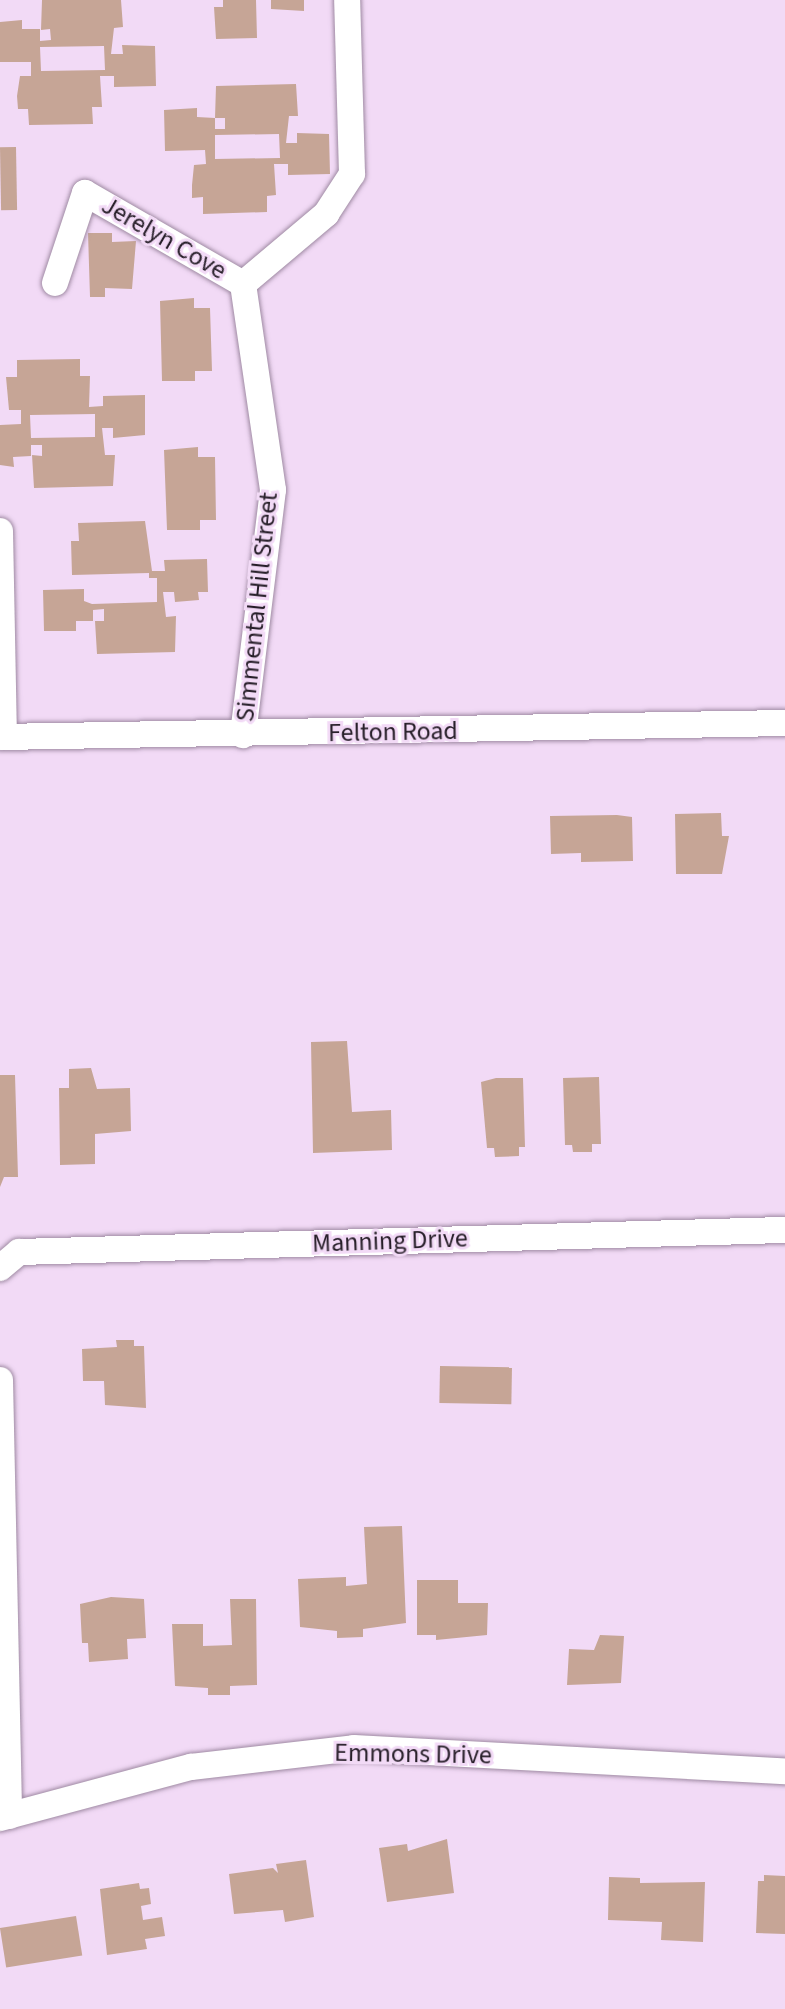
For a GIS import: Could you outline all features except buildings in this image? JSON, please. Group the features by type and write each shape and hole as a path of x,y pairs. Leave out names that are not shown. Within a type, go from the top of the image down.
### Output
{"street":[{"path":"243,284 326,214 352,174 347,0"},
{"name":"Jerelyn Cove","path":"55,283 85,193 243,284"},
{"name":"Simmental Hill Street","path":"243,284 273,490 243,735"},
{"path":"0,531 2,737"},
{"name":"Felton Road","path":"2,737 785,723"},
{"name":"Manning Drive","path":"0,1268 19,1252 785,1230"},
{"path":"0,1380 4,1817"},
{"name":"Emmons Drive","path":"4,1817 191,1767 354,1748 785,1771"}]}
